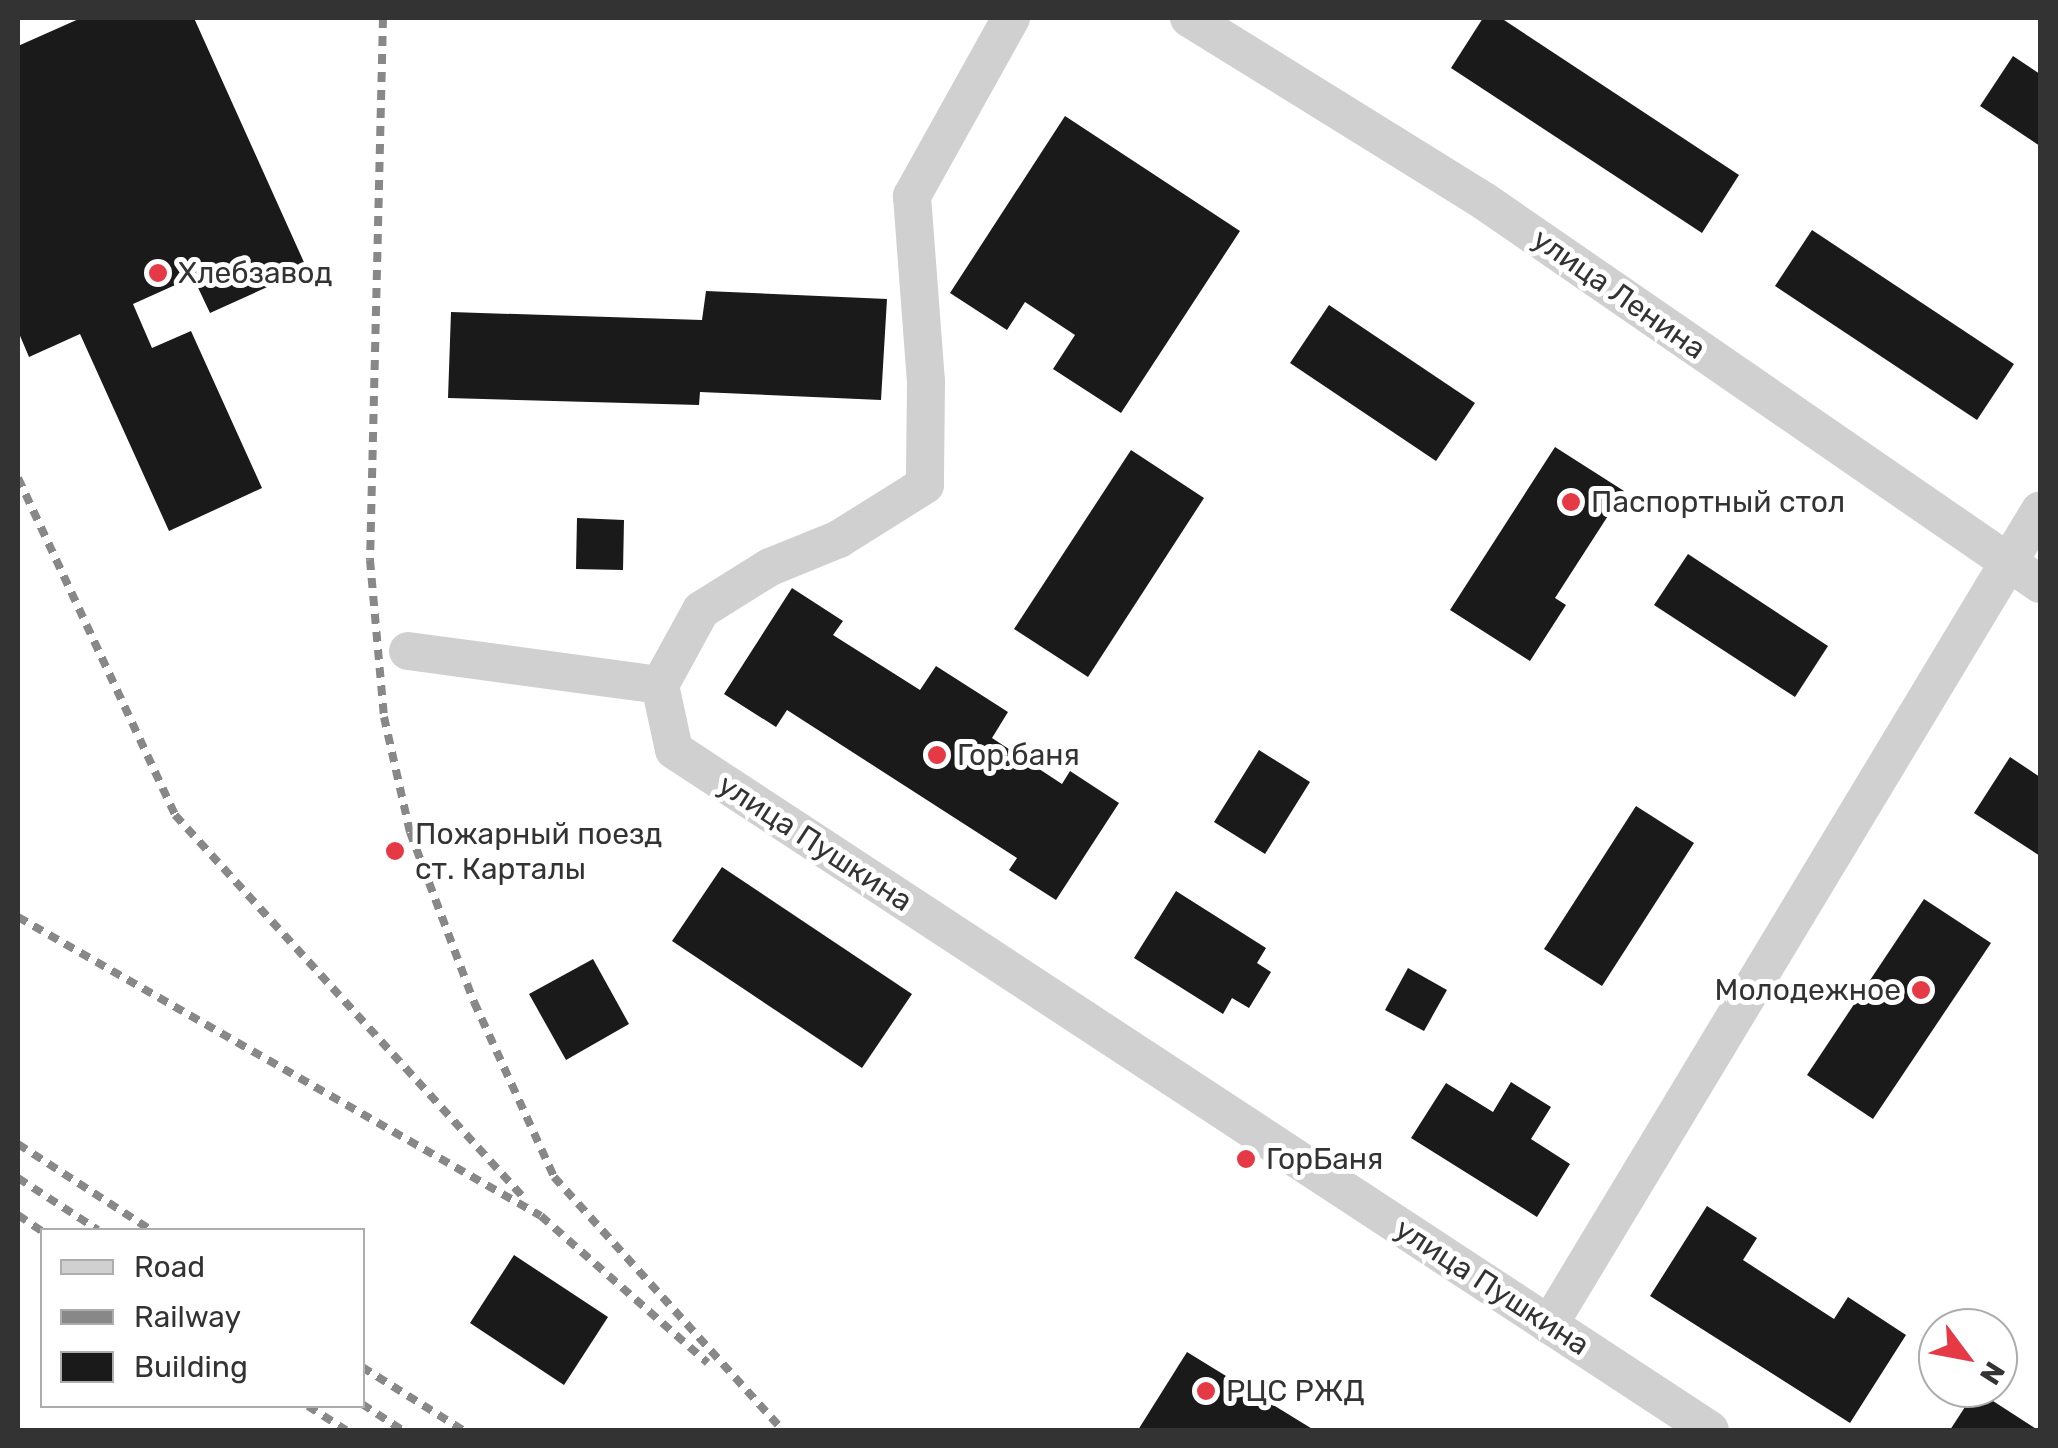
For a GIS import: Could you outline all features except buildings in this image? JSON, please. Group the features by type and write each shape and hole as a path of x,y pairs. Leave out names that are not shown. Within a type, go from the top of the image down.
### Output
{"street":[{"path":"408,651 660,685 701,610 925,485 926,381 912,196 1011,18"},
{"name":"улица Ленина","path":"1189,18 1484,201 2027,575"},
{"path":"1549,1324 2027,575 2040,510"},
{"name":"улица Пушкина","path":"660,685 674,750 1710,1430"}],"railway":[{"path":"383,18 370,560 384,717 410,832 474,1002 554,1177 783,1430"},
{"path":"18,478 175,815 524,1198"},
{"path":"18,917 541,1216 708,1363"},
{"path":"18,1144 148,1228"},
{"path":"18,1178 95,1228"},
{"path":"18,1215 40,1230"},
{"path":"365,1369 463,1430"},
{"path":"365,1406 402,1430"},
{"path":"311,1408 346,1430"}],"place":[{"name":"Хлебзавод","path":"158,273"},
{"name":"Паспортный стол","path":"1571,502"},
{"name":"Гор.баня","path":"937,755"},
{"name":"Пожарный поезд ст. Карталы","path":"395,851"},
{"name":"Молодежное","path":"1921,990"},
{"name":"ГорБаня","path":"1246,1159"},
{"name":"РЦС РЖД","path":"1206,1391"}]}
